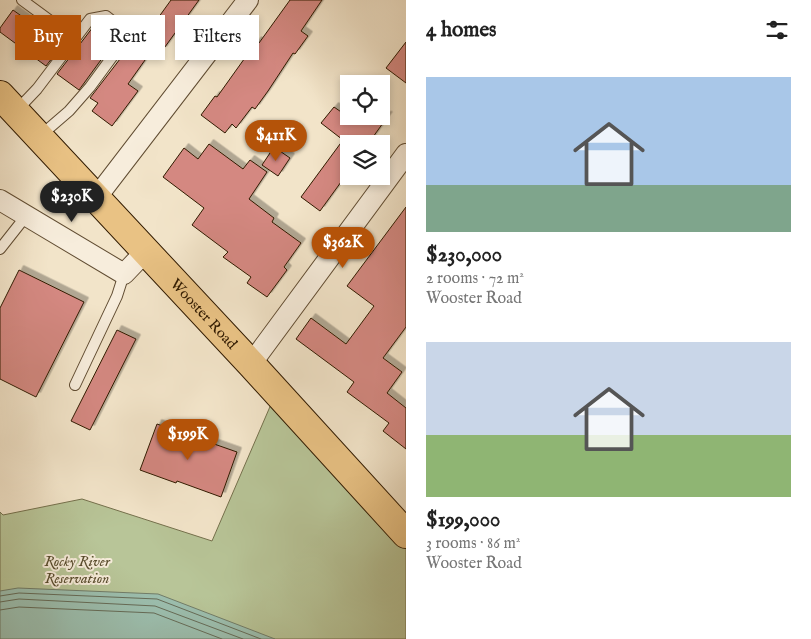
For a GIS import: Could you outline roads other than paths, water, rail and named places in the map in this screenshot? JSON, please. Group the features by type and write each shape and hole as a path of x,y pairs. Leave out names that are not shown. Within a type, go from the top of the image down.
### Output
{"main road":[{"name":"Wooster Road","path":"8,103 405,532"}],"street":[{"path":"96,198 248,0"},
{"path":"251,364 406,154"},
{"path":"0,200 124,274 145,252"}],"lane":[{"path":"22,0 42,15"},
{"path":"8,103 37,89 90,19 106,16 129,34 90,87 69,110 39,137"},
{"path":"0,249 26,216"},
{"path":"75,385 117,296 124,274"}],"water":[{"path":"18,588 158,594 275,639 0,639 0,591"}],"park label":[{"name":"Rocky River Reservation","path":"77,570"}]}
